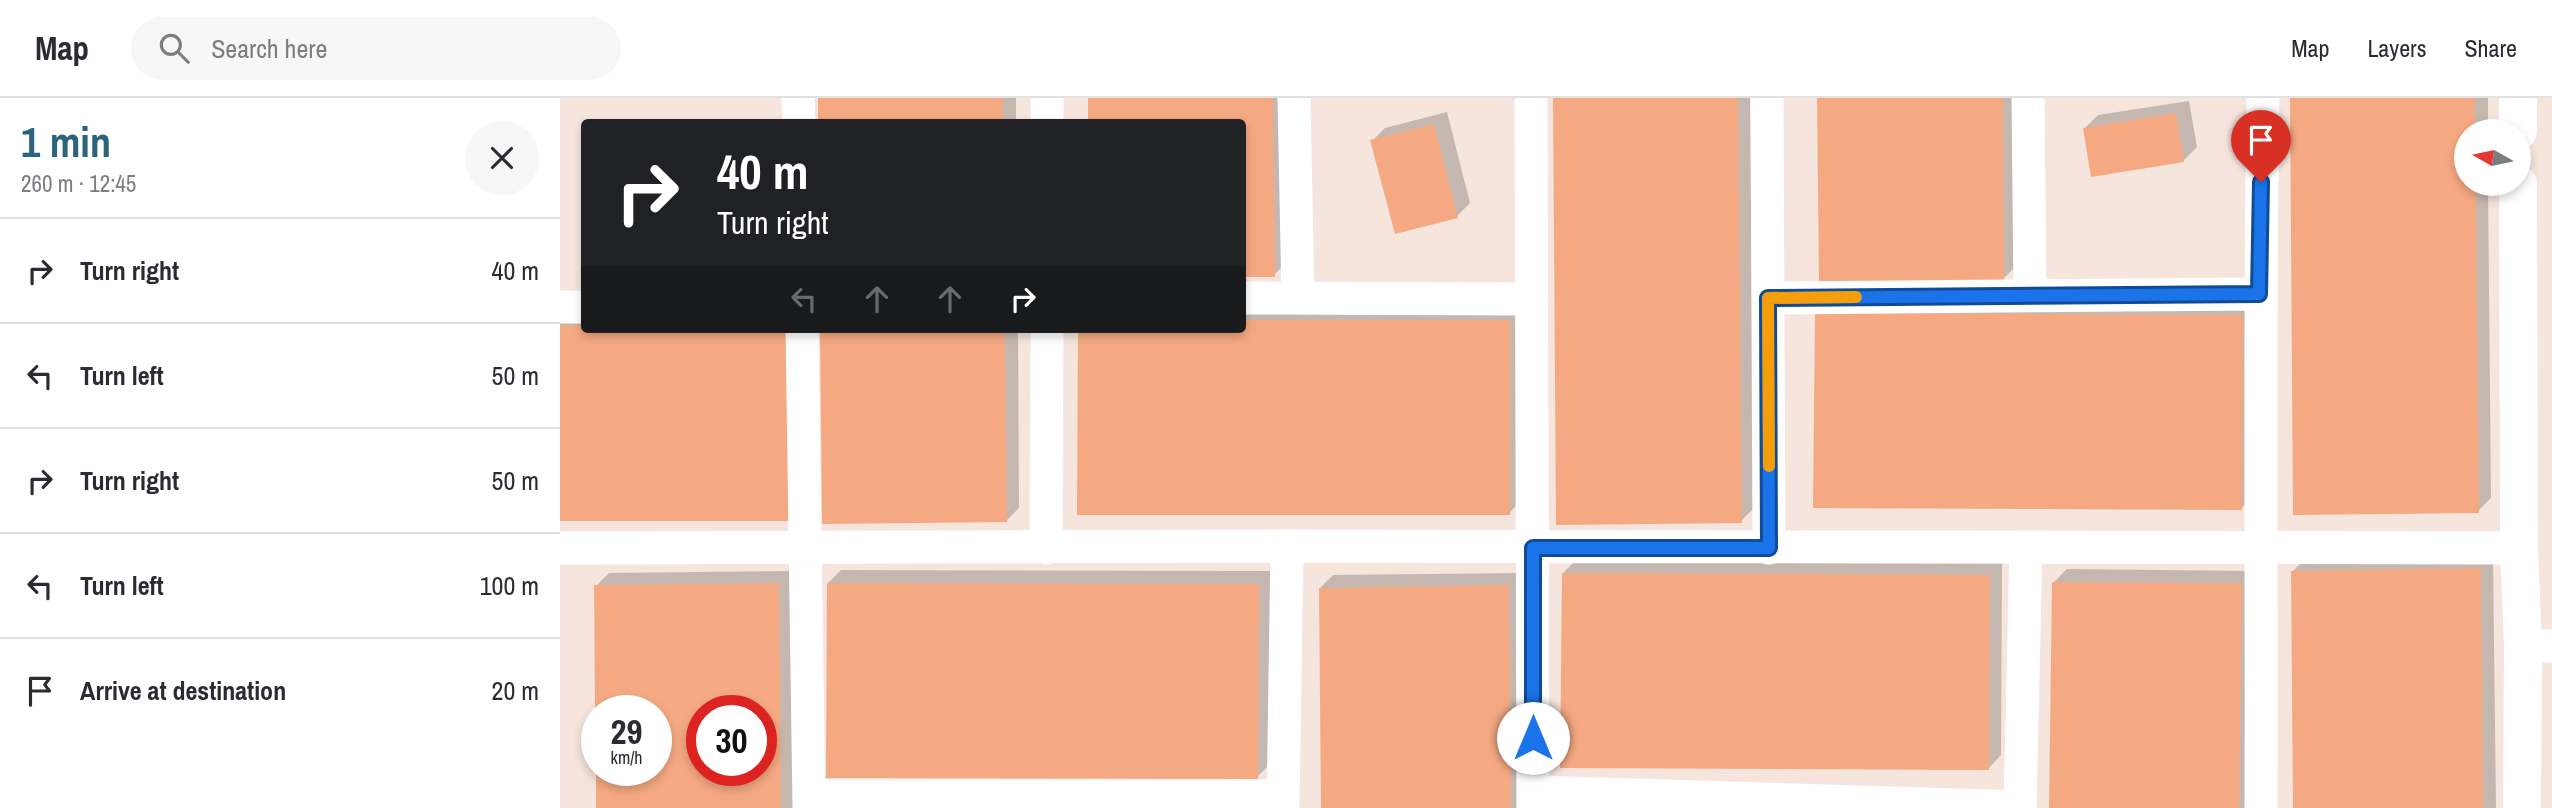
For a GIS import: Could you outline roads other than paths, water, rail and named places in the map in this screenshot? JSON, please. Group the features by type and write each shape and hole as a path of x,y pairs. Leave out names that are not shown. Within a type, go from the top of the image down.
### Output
{"street":[{"path":"798,98 799,119"},
{"path":"1047,98 1047,119"},
{"path":"1294,98 1298,298"},
{"path":"1531,98 1533,800 2020,808 2026,548"},
{"path":"1768,98 1769,548"},
{"path":"2028,98 2030,296"},
{"path":"2261,808 2259,294 2263,98"},
{"path":"2518,98 2518,119"},
{"path":"2518,196 2519,548 2537,646 2522,808"},
{"path":"1768,298 2259,294"},
{"path":"1246,298 1532,299"},
{"path":"560,307 581,307"},
{"path":"802,333 809,802 1283,802 1287,546"},
{"path":"1046,548 1047,333"},
{"path":"560,548 2519,548"}]}
